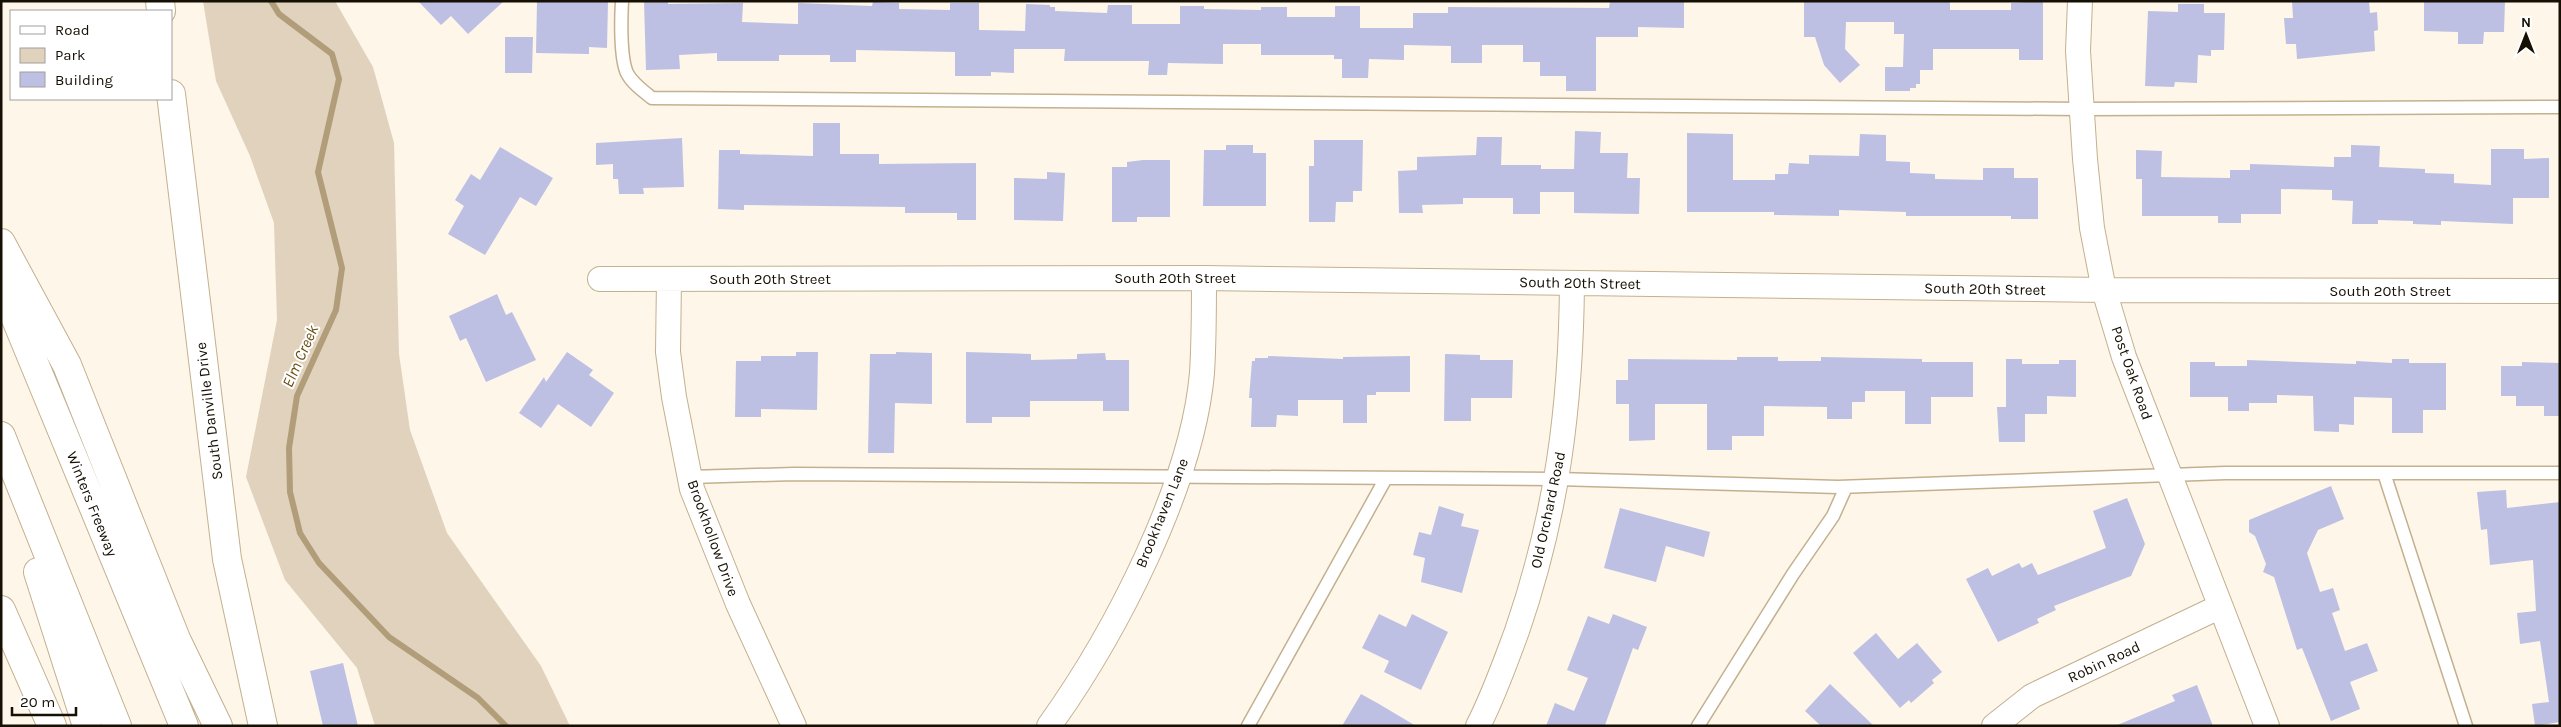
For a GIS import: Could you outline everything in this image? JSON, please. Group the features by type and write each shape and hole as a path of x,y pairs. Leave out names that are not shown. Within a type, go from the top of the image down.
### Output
{"main road":[{"name":"South Danville Drive","path":"172,100 227,559 263,726"},
{"path":"1,244 67,365 176,639 218,726"},
{"name":"Winters Freeway","path":"1,282 184,726"},
{"path":"1,436 117,726"},
{"path":"1,466 87,726"},
{"path":"1,610 52,726"}],"street":[{"name":"Post Oak Road","path":"2080,1 2078,51 2082,108 2092,228 2104,290 2124,357 2267,726"},
{"name":"South 20th Street","path":"600,279 1204,278 2104,290 2560,291"},
{"name":"Brookhaven Lane","path":"1049,726 1077,687 1109,631 1142,566 1178,476 1189,441 1202,374 1204,278"},
{"name":"Brookhollow Drive","path":"669,279 668,352 674,397 692,488 738,604 794,726"},
{"name":"Old Orchard Road","path":"1478,726 1490,703 1527,600 1543,548 1557,479 1568,396 1572,283"},
{"name":"Robin Road","path":"1994,726 2032,696 2220,606"}],"lane":[{"path":"622,1 621,26 626,72 638,87 652,98 2082,108 2560,106"},
{"path":"2384,473 2466,726"},
{"path":"690,477 794,474 1557,479 1846,487 2169,475 2560,473"},
{"path":"1248,726 1386,478"},
{"path":"1698,726 1788,582 1833,516 1846,487"}],"green space":[{"path":"203,1 335,1 373,67 394,143 399,354 410,430 447,533 541,666 570,726 375,726 357,668 285,580 246,477 277,320 274,223 250,156 216,81"}],"building":[{"path":"418,1 504,1 468,34 451,16 441,25"},
{"path":"537,1 608,2 607,48 589,47 589,54 536,53"},
{"path":"644,1 668,1 668,4 743,3 742,22 798,24 798,3 872,6 873,2 899,3 899,9 950,10 950,3 979,3 979,30 1025,31 1026,4 1050,5 1050,7 1055,7 1055,11 1107,13 1108,5 1132,5 1132,24 1180,24 1180,6 1204,6 1204,9 1261,10 1261,7 1287,7 1287,17 1335,17 1335,6 1360,6 1360,28 1413,28 1413,13 1448,13 1448,7 1609,8 1610,1 1684,1 1684,28 1638,27 1638,37 1596,37 1596,91 1566,91 1566,76 1540,76 1540,62 1523,62 1523,45 1482,45 1482,63 1451,63 1451,46 1404,45 1404,60 1369,59 1368,78 1342,78 1342,59 1334,59 1334,55 1261,55 1261,44 1223,44 1223,64 1168,63 1167,75 1148,75 1149,61 1064,61 1065,49 1014,49 1014,73 991,72 991,76 955,76 955,52 856,50 856,62 830,62 830,55 779,55 779,61 717,61 717,53 679,55 680,69 646,70"},
{"path":"1804,1 1950,1 1950,10 2011,10 2011,3 2043,1 2043,60 2019,60 2019,49 1933,49 1933,70 1920,70 1920,84 1916,84 1916,88 1910,88 1910,91 1885,91 1885,67 1903,67 1904,34 1894,34 1894,22 1846,22 1845,49 1860,65 1840,83 1824,65 1815,37 1804,37"},
{"path":"2292,1 2369,1 2370,13 2377,12 2378,30 2374,31 2375,51 2297,59 2296,44 2286,44 2284,18 2293,18"},
{"path":"2424,1 2505,1 2504,32 2484,32 2483,44 2458,44 2458,32 2424,31"},
{"path":"2178,4 2204,4 2204,13 2225,13 2224,50 2211,50 2211,56 2198,55 2197,83 2175,82 2174,87 2145,86 2148,11 2178,12"},
{"path":"505,37 533,37 532,73 505,73"},
{"path":"813,123 840,123 840,154 879,154 879,164 976,163 976,220 957,220 957,213 905,213 905,207 744,205 744,210 718,209 719,150 740,150 740,154 813,156"},
{"path":"1575,131 1601,132 1600,153 1628,153 1627,178 1640,178 1639,214 1574,213 1574,192 1540,192 1540,214 1513,214 1513,198 1463,198 1463,204 1422,205 1423,213 1399,213 1398,171 1417,170 1417,157 1476,155 1477,137 1502,137 1501,165 1541,165 1541,169 1574,169"},
{"path":"1687,133 1733,134 1733,180 1775,180 1775,174 1788,174 1789,163 1809,164 1809,155 1859,156 1860,134 1886,135 1886,161 1910,162 1910,173 1935,174 1935,179 1983,180 1983,168 2014,168 2014,178 2038,178 2038,219 2011,219 2011,216 1906,216 1906,212 1839,210 1839,216 1774,215 1774,212 1687,212"},
{"path":"682,138 684,187 643,188 644,194 619,194 618,179 613,179 613,164 596,165 596,143"},
{"path":"1314,140 1363,140 1362,191 1353,191 1353,202 1336,202 1335,222 1309,222 1309,166 1314,166"},
{"path":"1226,145 1253,145 1253,153 1266,153 1266,206 1203,206 1204,150 1226,150"},
{"path":"2351,145 2380,146 2379,167 2425,169 2425,173 2454,174 2454,183 2491,185 2491,149 2524,149 2524,159 2549,158 2549,198 2513,198 2513,224 2441,221 2441,225 2413,224 2413,221 2378,220 2378,224 2352,224 2353,201 2332,200 2332,190 2281,189 2281,214 2241,214 2241,223 2218,223 2218,216 2142,216 2142,179 2136,179 2136,150 2162,151 2161,177 2230,178 2230,170 2250,170 2250,164 2334,167 2334,157 2351,157"},
{"path":"500,147 553,178 536,206 520,197 485,255 448,234 464,206 455,200 471,174 480,180"},
{"path":"1170,160 1170,217 1137,217 1137,222 1112,222 1112,167 1127,167 1127,162"},
{"path":"1047,172 1065,173 1063,221 1014,220 1014,178 1047,179"},
{"path":"497,294 506,315 512,312 536,360 486,382 466,338 460,341 449,316"},
{"path":"567,352 593,370 589,375 614,393 591,427 558,404 541,428 519,413 544,377 546,382"},
{"path":"796,352 818,352 817,410 761,409 761,417 735,417 736,361 761,361 761,356 796,356"},
{"path":"896,352 932,353 932,404 895,403 894,453 868,453 870,354 896,354"},
{"path":"966,352 1031,354 1031,360 1077,359 1077,354 1105,353 1106,360 1129,360 1129,411 1103,411 1103,401 1030,401 1030,417 992,417 992,423 966,423"},
{"path":"1445,354 1480,355 1480,360 1513,360 1512,398 1471,398 1471,421 1444,421"},
{"path":"1268,356 1343,359 1343,357 1410,356 1410,392 1376,392 1376,395 1367,395 1367,423 1343,423 1343,400 1298,400 1298,416 1277,415 1276,427 1251,427 1252,398 1249,398 1252,361 1255,361 1255,358 1268,358"},
{"path":"1737,357 1778,357 1778,361 1821,361 1821,357 1922,359 1922,362 1973,362 1973,397 1931,397 1931,424 1905,424 1905,391 1865,391 1865,402 1852,402 1852,419 1827,419 1827,407 1764,406 1764,436 1732,436 1732,450 1707,450 1707,404 1655,404 1655,440 1629,441 1629,404 1616,404 1616,380 1628,380 1628,359 1737,360"},
{"path":"2006,359 2022,359 2022,364 2059,364 2059,360 2076,360 2076,397 2047,396 2047,414 2025,414 2025,442 1999,442 1997,407 2006,407"},
{"path":"2392,359 2409,359 2409,363 2446,363 2446,410 2423,410 2423,433 2392,433 2392,398 2354,397 2354,425 2339,424 2339,432 2314,431 2313,396 2277,395 2277,403 2249,403 2249,411 2228,411 2228,397 2190,397 2190,362 2215,362 2215,366 2247,366 2247,360 2356,364 2356,361 2392,363"},
{"path":"2522,362 2560,363 2560,416 2544,416 2544,406 2516,406 2516,396 2501,396 2501,366 2522,366"},
{"path":"2331,486 2344,519 2318,530 2307,553 2320,592 2333,588 2340,610 2332,613 2345,651 2367,643 2378,671 2350,682 2360,709 2331,721 2302,648 2297,650 2274,577 2263,572 2266,564 2255,536 2249,532 2249,520"},
{"path":"2506,490 2507,508 2560,502 2560,722 2535,726 2532,704 2549,702 2540,641 2520,644 2517,613 2536,611 2533,560 2490,565 2487,529 2481,530 2477,492"},
{"path":"2127,498 2145,544 2131,576 2054,606 2056,610 2037,619 2039,623 1998,642 1966,579 1988,568 1992,576 2019,563 2022,568 2032,563 2038,575 2106,548 2093,511"},
{"path":"1439,506 1464,514 1461,526 1479,530 1462,593 1421,582 1425,558 1413,555 1419,532 1431,535"},
{"path":"1620,508 1710,532 1704,557 1666,546 1656,582 1604,568"},
{"path":"1379,614 1406,627 1412,614 1448,632 1421,690 1384,672 1389,661 1362,648"},
{"path":"1613,614 1647,627 1638,650 1633,648 1605,725 1607,726 1546,726 1555,703 1574,711 1588,678 1567,670 1588,616 1609,624"},
{"path":"1876,633 1898,659 1917,643 1942,672 1932,680 1934,683 1911,703 1909,700 1900,708 1853,653"},
{"path":"343,663 358,726 323,726 310,671"},
{"path":"1830,684 1874,726 1821,726 1805,711"},
{"path":"2197,685 2213,726 2115,726 2175,701 2172,695"},
{"path":"1361,694 1379,704 1416,726 1342,726"}],"waterway":[{"name":"Elm Creek","path":"271,1 279,14 332,54 339,79 318,172 342,268 336,310 297,396 289,448 290,492 300,533 319,563 389,637 478,698 506,726"}]}
